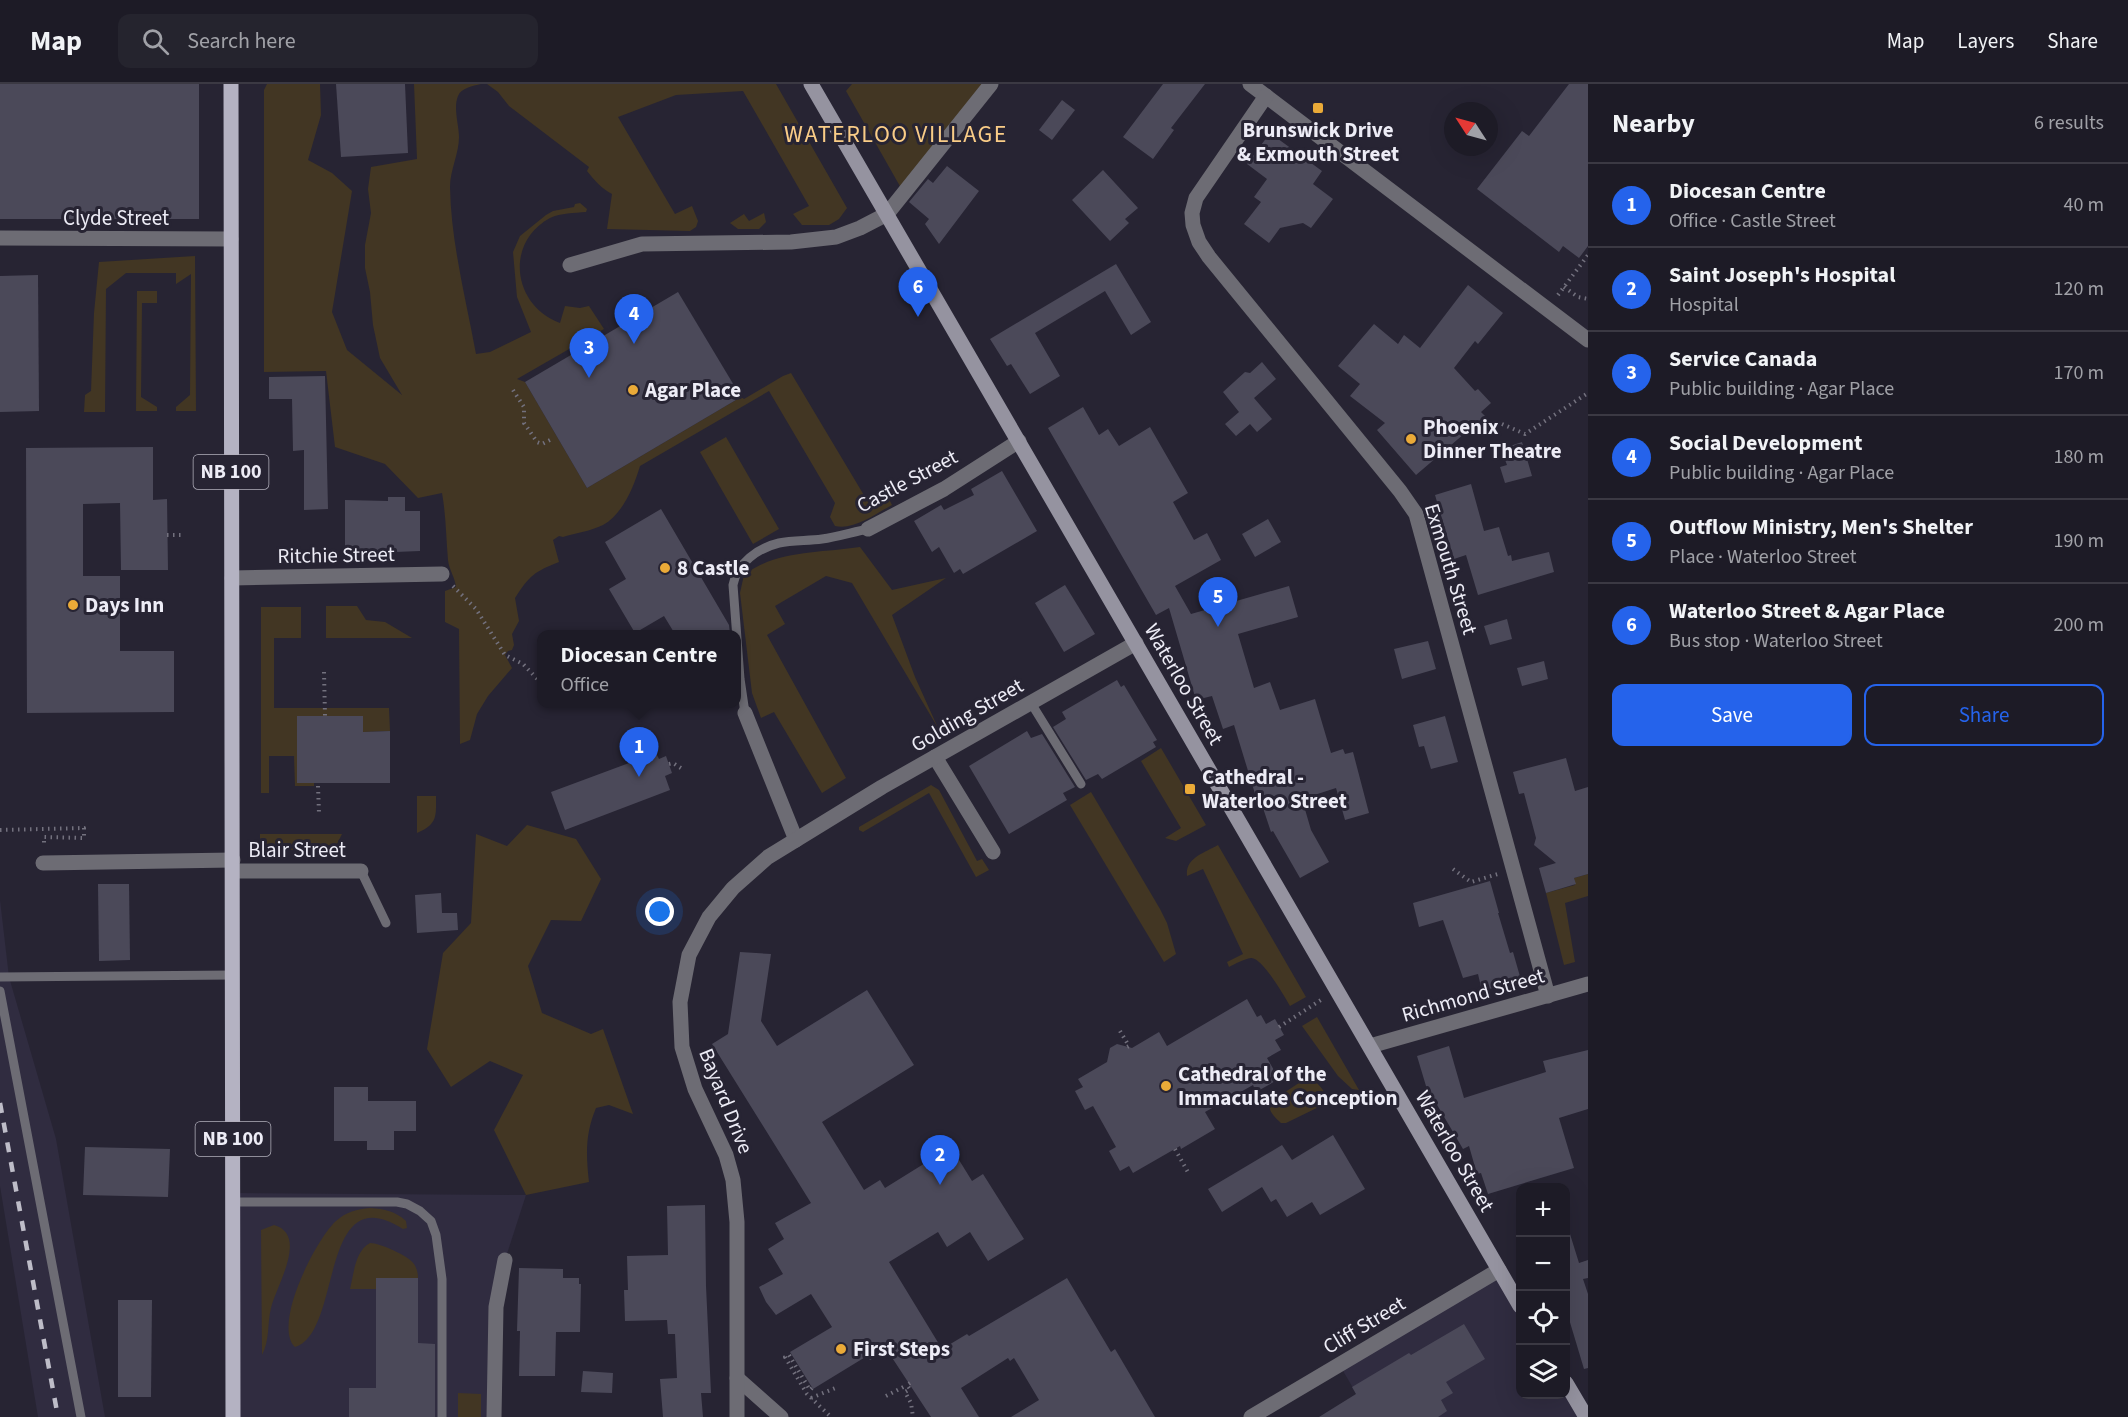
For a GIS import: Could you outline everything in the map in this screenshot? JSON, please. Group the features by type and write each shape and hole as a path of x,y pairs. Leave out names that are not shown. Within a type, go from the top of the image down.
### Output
{"main road":[{"name":"NB 100","path":"231,84 233,1417"}],"street":[{"name":"Waterloo Street","path":"811,84 1516,1298"},
{"path":"570,265 642,244 791,242 836,237 860,228 887,214 991,84"},
{"path":"1250,84 1588,340"},
{"name":"Exmouth Street","path":"1266,96 1198,193 1192,213 1194,232 1209,257 1395,485 1416,514 1548,996"},
{"name":"Clyde Street","path":"0,238 231,239"},
{"name":"Castle Street","path":"868,529 944,489 1019,441"},
{"name":"Ritchie Street","path":"231,578 442,574"},
{"name":"Golding Street","path":"819,825 1136,643"},
{"name":"Castle Street","path":"745,713 796,840"},
{"path":"935,757 993,852"},
{"name":"Bayard Drive","path":"737,1417 737,1222 733,1180 726,1155 695,1089 682,1047 680,1002 689,955 710,917 733,888 768,857 819,825"},
{"name":"Blair Street","path":"43,863 361,871"},
{"name":"Richmond Street","path":"1370,1046 1588,984"},
{"path":"494,1417 496,1307 506,1260"},
{"name":"Cliff Street","path":"1251,1417 1499,1270"},
{"path":"737,1378 781,1417"},
{"path":"1570,1390 1586,1417"}],"lane":[{"name":"Castle Street","path":"737,630 735,574 743,562 778,543 823,539 868,529"},
{"name":"Castle Street","path":"741,686 745,713"},
{"path":"1031,703 1081,784"},
{"path":"361,871 386,923"},
{"path":"0,977 233,975"},
{"path":"0,991 81,1417"},
{"path":"234,1202 397,1202 414,1206 427,1217 434,1226 442,1279 442,1417"}],"path":[{"path":"1547,309 1588,255"},
{"path":"1564,286 1578,297 1588,299"},
{"path":"513,390 524,407 524,423 537,442 542,444 552,439"},
{"path":"1502,424 1525,434 1588,393"},
{"path":"167,535 183,535"},
{"path":"442,574 476,609 505,655 523,664 537,679"},
{"path":"324,672 325,716"},
{"path":"669,764 684,770"},
{"path":"318,786 319,813"},
{"path":"0,830 84,828 84,838 44,837"},
{"path":"1453,869 1471,882 1513,869"},
{"path":"1279,1027 1311,1006"},
{"path":"1120,1031 1129,1046 1125,1048"},
{"path":"1175,1149 1189,1174"},
{"path":"812,1388 810,1390 789,1355 785,1357 811,1398 831,1417"},
{"path":"886,1396 909,1384 910,1389 906,1392 912,1402 913,1417"},
{"path":"811,1398 838,1387"}],"shaded area":[{"path":"267,84 320,84 321,115 308,160 332,173 352,191 332,312 347,350 402,395 380,358 365,268 365,245 371,213 368,189 371,167 417,159 414,84 481,84 464,89 458,96 456,106 459,143 450,187 456,250 476,354 490,352 531,332 517,297 513,252 520,236 546,215 580,203 587,209 586,212 554,216 535,229 526,243 521,258 520,274 524,289 532,303 544,315 560,323 565,306 580,308 589,306 604,329 517,379 525,382 587,488 741,397 744,399 791,373 871,507 889,499 892,505 850,526 835,526 830,517 835,503 769,391 640,466 622,507 603,525 563,537 559,536 553,540 559,562 533,575 515,598 519,621 512,634 514,645 512,650 505,655 512,668 488,696 477,714 470,740 460,744 459,629 445,622 445,591 456,587 448,560 442,493 418,498 385,464 335,447 326,371 264,372 264,90"},
{"path":"487,84 776,84 847,208 839,219 829,225 802,225 793,214 809,206 743,91 676,95 618,117 675,214 692,206 698,221 696,227 690,231 607,229 612,194 601,187 587,171 589,167 509,106 498,92"},
{"path":"852,84 982,84 901,188 846,91"},
{"path":"764,213 766,222 759,229 738,229 730,223 744,214 749,221"},
{"path":"195,256 196,411 176,411 176,407 190,395 191,274 176,284 176,273 126,273 106,289 105,412 84,412 85,395 91,391 94,313 99,262"},
{"path":"137,291 157,291 157,303 142,303 141,397 157,407 157,411 136,411"},
{"path":"726,437 779,529 753,544 700,452"},
{"path":"860,547 892,590 946,578 892,615 915,677 938,728 852,583 826,576 775,606 785,624 767,635 846,778 822,793 774,712 761,718 752,693 740,593 744,575 770,561 799,554"},
{"path":"326,606 357,606 366,620 385,622 412,638 326,638"},
{"path":"261,607 301,607 301,638 274,638 274,708 389,708 390,731 363,732 363,716 297,716 297,783 314,783 314,786 295,786 294,756 269,756 269,793 261,793"},
{"path":"1161,748 1206,825 1176,841 1165,838 1181,828 1141,761"},
{"path":"931,785 939,790 977,861 982,859 989,870 976,877 929,793 863,832 859,830 859,827"},
{"path":"1091,792 1167,923 1176,954 1164,962 1070,805"},
{"path":"417,796 436,796 436,814 429,826 417,833"},
{"path":"527,825 576,839 601,879 581,921 551,920 528,966 542,1013 591,1034 603,1029 633,1114 609,1105 596,1108 587,1145 589,1182 526,1195 494,1130 523,1075 490,1061 451,1087 427,1049 443,953 471,923 476,834 507,846"},
{"path":"260,834 342,834 334,850 260,850"},
{"path":"1218,845 1306,997 1290,1006 1272,978 1256,959 1251,958 1229,967 1227,962 1243,954 1203,869 1187,876 1192,860"},
{"path":"1588,874 1588,896 1565,903 1575,962 1564,965 1546,893 1575,885 1574,878"},
{"path":"0,900 9,977 56,1139 105,1417 38,1417 0,1186"},
{"path":"1317,1017 1359,1090 1352,1089 1338,1076 1302,1026"},
{"path":"1305,1079 1312,1080 1320,1087 1327,1095 1327,1103 1286,1123 1281,1123 1271,1111 1270,1102"},
{"path":"234,1193 526,1195 505,1260 494,1417 233,1417"},
{"path":"370,1208 398,1215 406,1221 407,1228 403,1229 376,1218 357,1223 344,1239 320,1315 310,1336 295,1347 289,1336 289,1321 299,1282 308,1263 336,1221 344,1215"},
{"path":"274,1225 284,1231 289,1239 290,1250 288,1262 271,1308 266,1344 262,1355 261,1230"},
{"path":"370,1243 406,1257 415,1266 418,1278 377,1278 376,1289 350,1289 358,1257"},
{"path":"1499,1270 1516,1299 1516,1399 1570,1399 1586,1417 1370,1417 1339,1364"},
{"path":"458,1393 481,1394 481,1417 458,1417"}],"building":[{"path":"0,84 199,84 199,219 0,219"},
{"path":"336,84 405,84 408,153 341,157"},
{"path":"1163,84 1205,84 1171,128 1174,130 1153,159 1123,137"},
{"path":"1569,84 1588,84 1588,246 1579,258 1563,246 1559,252 1477,189 1522,131 1529,136"},
{"path":"1062,100 1075,110 1052,140 1039,130"},
{"path":"1270,133 1322,171 1313,184 1333,199 1311,228 1303,223 1280,228 1269,243 1244,224 1261,202 1254,197 1267,179 1247,164"},
{"path":"947,166 979,191 939,244 925,224 929,219 909,202 928,179 933,183"},
{"path":"1103,170 1138,208 1125,219 1129,223 1110,241 1072,200"},
{"path":"1116,264 1151,322 1131,335 1105,291 1035,333 1060,376 1030,394 1011,364 1007,366 990,339"},
{"path":"38,275 39,411 0,412 0,276"},
{"path":"1468,285 1503,313 1478,344 1475,341 1454,368 1475,391 1478,389 1491,403 1481,412 1485,416 1416,475 1377,430 1385,423 1350,396 1360,384 1338,366 1374,324 1398,344 1404,335 1420,348"},
{"name":"Agar Place","path":"678,292 741,397 587,488 525,382"},
{"path":"1262,362 1276,379 1254,398 1272,419 1257,432 1250,424 1236,436 1225,424 1239,412 1223,392 1245,372 1250,373"},
{"path":"325,376 328,509 304,510 304,450 293,451 292,399 269,399 269,377"},
{"path":"1083,407 1099,435 1108,429 1119,446 1150,427 1188,493 1173,502 1194,540 1207,533 1221,560 1175,586 1191,614 1289,586 1298,617 1238,634 1254,688 1270,682 1280,710 1315,699 1331,753 1343,749 1345,754 1353,752 1369,813 1345,820 1336,788 1302,799 1311,830 1329,862 1300,878 1273,831 1271,832 1259,796 1256,797 1234,725 1223,729 1212,696 1196,700 1169,608 1156,615 1048,428"},
{"path":"1522,442 1532,476 1505,483 1500,467 1507,465 1501,449"},
{"name":"Days Inn","path":"153,447 153,500 167,499 168,570 121,570 120,503 83,504 83,576 120,576 120,651 174,651 174,712 27,713 26,448"},
{"path":"1002,471 1037,531 963,574 960,569 954,573 939,547 932,552 914,521 941,505 944,510 974,495 971,489"},
{"path":"1471,484 1484,531 1499,527 1508,556 1511,555 1512,561 1549,552 1554,572 1478,595 1466,555 1454,559 1435,495"},
{"path":"388,497 405,497 405,511 420,511 420,551 345,554 345,500 388,501"},
{"name":"8 Castle","path":"661,509 729,625 730,630 673,630 664,616 640,630 633,630 609,589 626,579 605,542"},
{"path":"1268,519 1281,542 1255,557 1242,534"},
{"path":"1065,585 1095,634 1064,652 1035,603"},
{"path":"1507,619 1512,639 1490,645 1484,626"},
{"path":"1428,641 1436,669 1402,679 1394,649"},
{"path":"1544,661 1548,679 1522,686 1517,668"},
{"path":"1117,680 1121,687 1124,685 1157,740 1153,742 1156,747 1102,779 1098,774 1086,780 1053,727 1066,719 1062,712"},
{"path":"297,716 363,716 363,732 390,731 390,783 297,783"},
{"path":"1445,716 1458,762 1431,769 1424,746 1419,747 1413,725"},
{"path":"1027,731 1031,738 1042,734 1075,787 1063,793 1067,800 1009,834 969,766"},
{"path":"656,753 659,759 666,756 672,773 665,776 670,790 565,830 551,792"},
{"path":"1566,758 1575,791 1588,787 1588,874 1574,878 1576,884 1546,893 1539,868 1556,863 1534,845 1536,838 1524,793 1519,794 1513,772"},
{"path":"1490,881 1510,953 1513,952 1521,980 1482,991 1478,974 1463,978 1443,920 1419,927 1413,903"},
{"path":"98,884 129,884 130,960 99,961"},
{"path":"441,893 442,913 457,913 458,930 417,933 415,895"},
{"path":"740,952 771,954 761,1021 777,1046 867,990 914,1065 822,1122 864,1190 880,1180 885,1188 951,1147 972,1181 983,1174 1024,1239 988,1261 970,1232 947,1247 938,1232 889,1262 942,1349 967,1334 969,1336 1067,1278 1111,1352 1115,1349 1155,1417 1011,1417 1039,1400 1014,1358 1010,1361 1008,1358 961,1388 979,1417 931,1417 887,1350 870,1360 867,1356 813,1389 790,1352 832,1327 811,1294 776,1315 766,1302 759,1287 783,1274 768,1249 784,1239 775,1223 811,1203 712,1044 728,1034"},
{"name":"Cathedral of the Immaculate Conception","path":"1247,999 1257,1017 1261,1015 1266,1024 1275,1019 1284,1035 1275,1040 1281,1050 1267,1058 1279,1079 1256,1092 1253,1085 1205,1112 1215,1129 1181,1149 1180,1146 1133,1173 1129,1166 1120,1171 1109,1151 1116,1147 1093,1106 1085,1110 1075,1091 1083,1087 1078,1079 1107,1062 1110,1048 1117,1044 1132,1048 1159,1032 1167,1046"},
{"path":"1449,1046 1464,1098 1546,1072 1543,1061 1588,1050 1588,1109 1559,1118 1574,1168 1524,1183 1516,1183 1516,1186 1488,1194 1481,1173 1477,1174 1469,1146 1463,1149 1426,1086 1417,1056"},
{"path":"334,1087 368,1087 368,1101 416,1101 416,1131 394,1131 394,1150 367,1150 367,1141 334,1141"},
{"path":"1333,1135 1365,1189 1320,1215 1312,1202 1287,1217 1276,1199 1271,1202 1262,1187 1222,1212 1208,1189 1282,1145 1292,1160"},
{"path":"85,1147 170,1149 168,1197 83,1195"},
{"path":"705,1205 711,1393 701,1393 703,1417 663,1417 660,1379 677,1378 675,1334 668,1334 667,1320 625,1321 624,1290 628,1290 627,1256 668,1255 667,1206"},
{"path":"1570,1234 1579,1263 1588,1260 1588,1278 1583,1279 1588,1294 1588,1368 1584,1369 1570,1322"},
{"path":"519,1268 563,1269 563,1278 579,1278 579,1284 581,1284 580,1332 556,1332 555,1376 519,1376 520,1331 517,1331"},
{"path":"376,1278 418,1278 418,1343 435,1344 435,1417 349,1417 349,1388 376,1388"},
{"path":"118,1300 152,1300 151,1397 118,1397"},
{"path":"1464,1324 1485,1359 1446,1382 1453,1393 1441,1400 1447,1411 1438,1417 1319,1417 1356,1394 1352,1387"},
{"path":"583,1371 613,1373 612,1393 581,1392"}],"railway":[{"path":"0,1103 58,1417"}],"place":[{"name":"Brunswick Drive & Exmouth Street","path":"1318,108"},
{"name":"Waterloo Street & Agar Place","path":"918,317"},
{"name":"Social Development","path":"634,344"},
{"name":"Service Canada","path":"589,378"},
{"name":"Agar Place","path":"633,390"},
{"name":"Phoenix Dinner Theatre","path":"1411,439"},
{"name":"8 Castle","path":"665,568"},
{"name":"Days Inn","path":"73,605"},
{"name":"Outflow Ministry, Men's Shelter","path":"1218,627"},
{"name":"Diocesan Centre","path":"639,777"},
{"name":"Cathedral - Waterloo Street","path":"1190,789"},
{"name":"Cathedral of the Immaculate Conception","path":"1166,1086"},
{"name":"Saint Joseph's Hospital","path":"940,1185"},
{"name":"First Steps","path":"841,1349"}],"district":[{"name":"WATERLOO VILLAGE","path":"896,134"}]}
